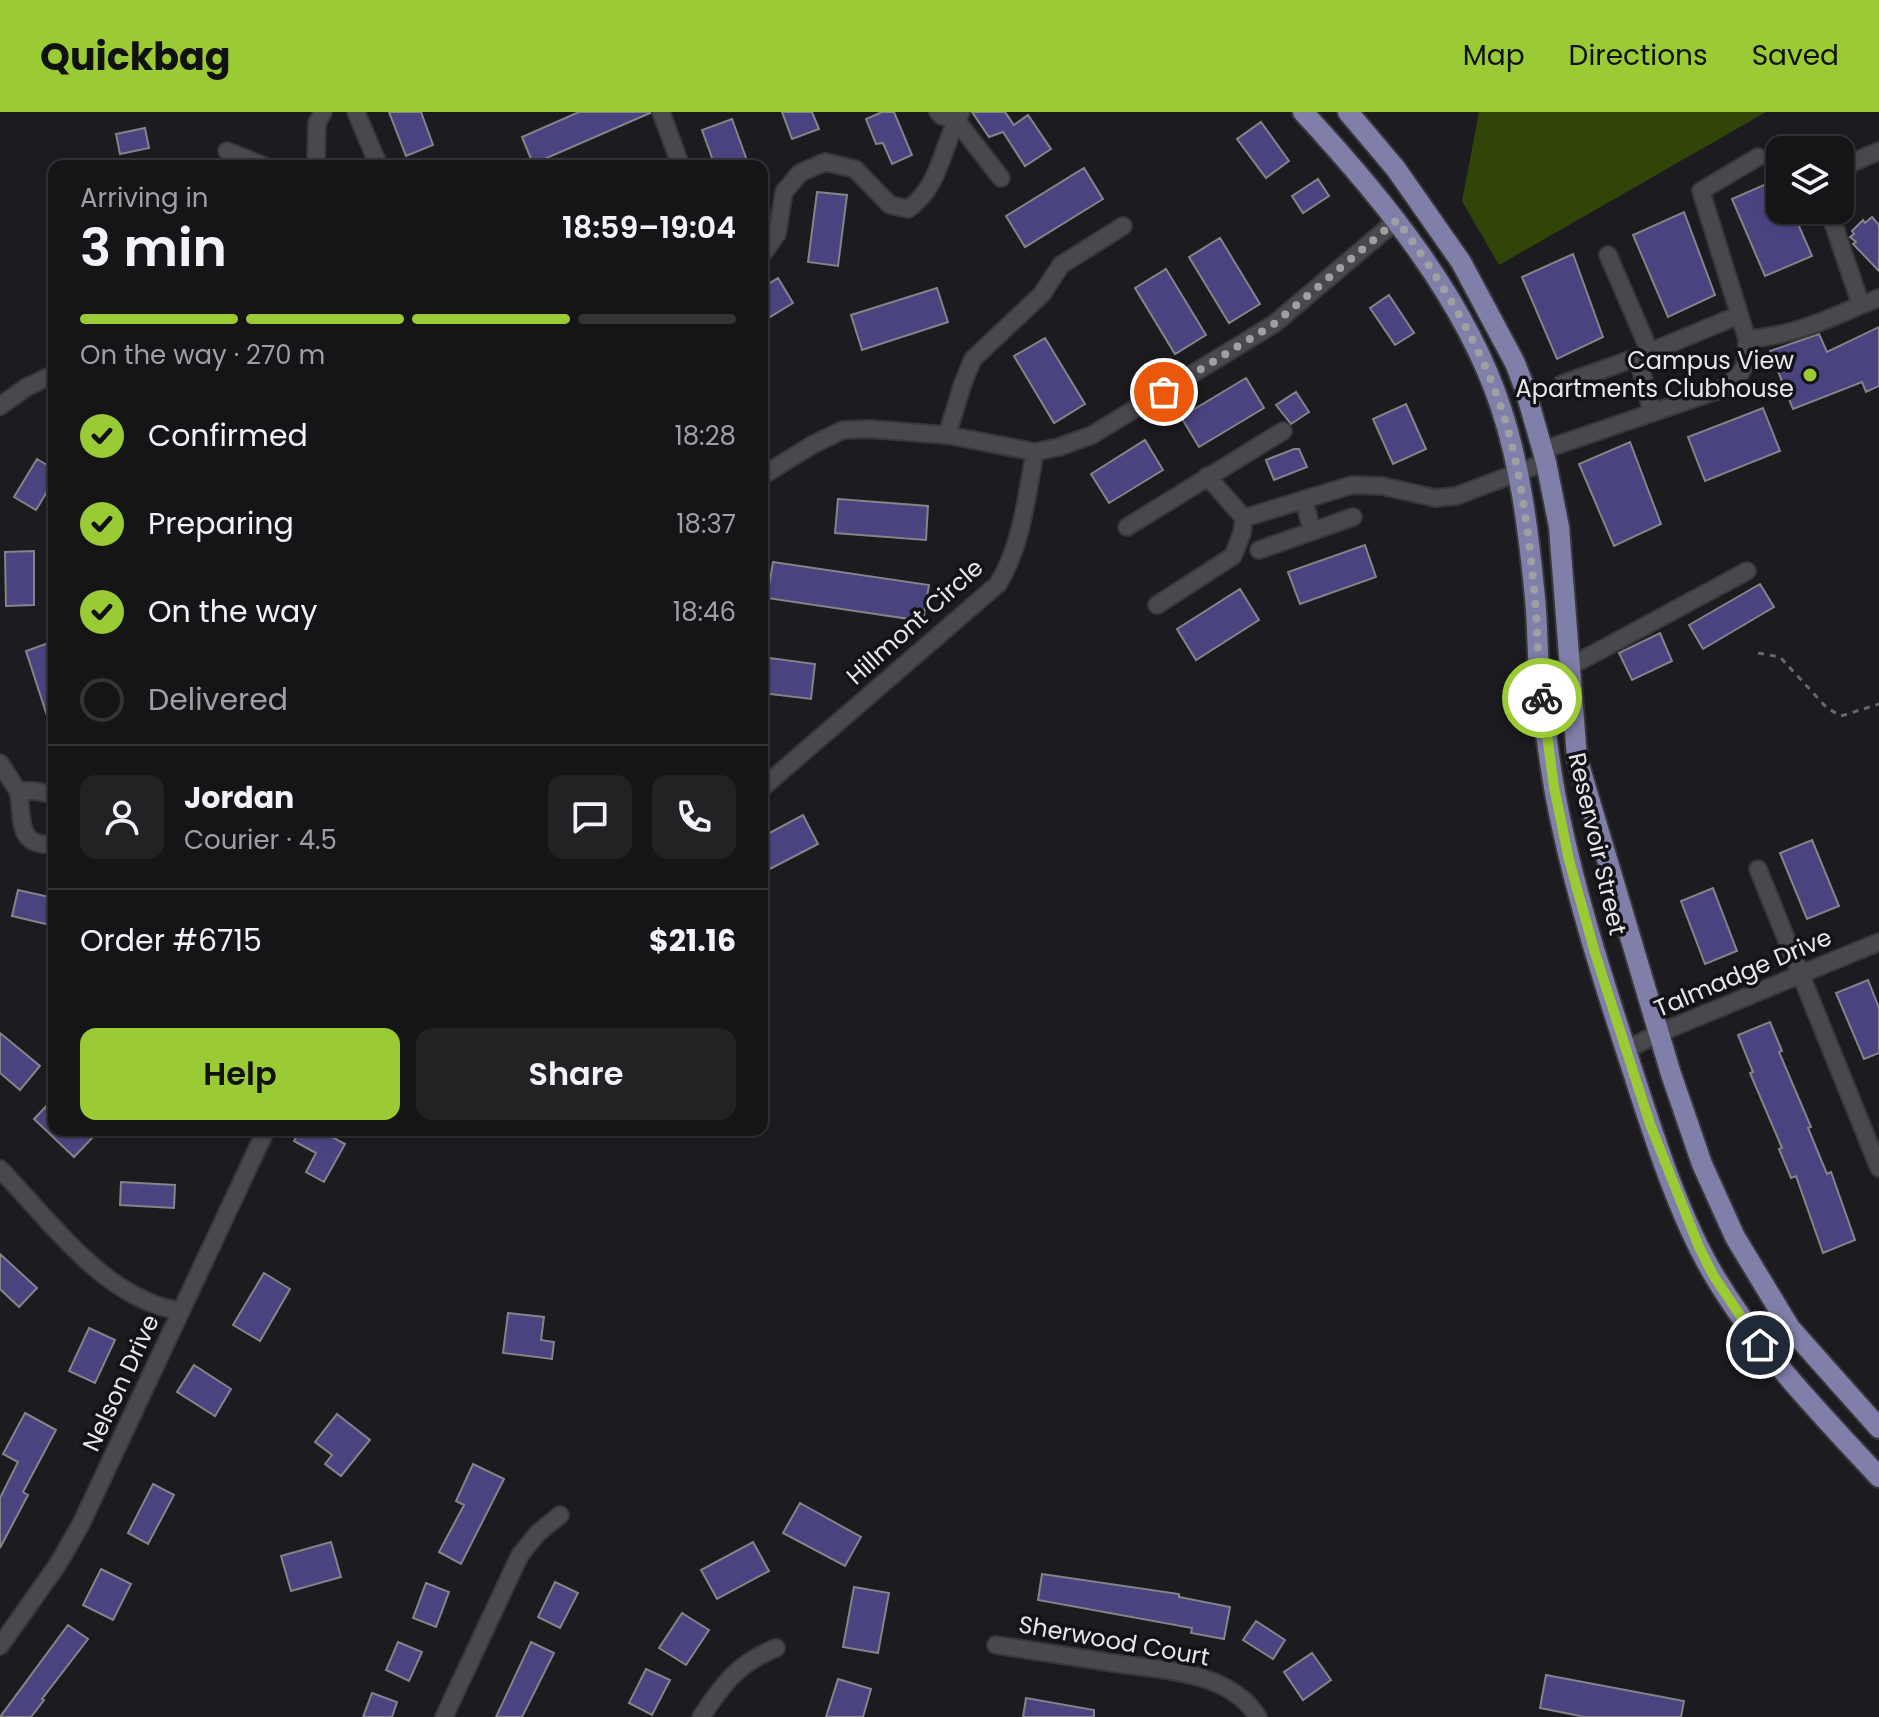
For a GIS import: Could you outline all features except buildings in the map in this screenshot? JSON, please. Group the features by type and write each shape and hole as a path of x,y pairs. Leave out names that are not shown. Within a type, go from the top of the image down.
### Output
{"main road":[{"name":"Reservoir Street","path":"1303,112 1397,220 1426,262 1483,362 1501,406 1517,472 1535,589 1540,687 1554,787 1569,860 1626,1050 1699,1247 1713,1275 1752,1334 1784,1375 1879,1477"},
{"name":"Reservoir Street","path":"1348,112 1396,169 1461,262 1515,363 1545,456 1559,527 1577,758 1688,1127 1735,1237 1790,1328 1879,1428"}],"street":[{"path":"316,160 317,123 323,112"},
{"path":"356,112 376,160"},
{"path":"661,112 679,160"},
{"path":"938,112 942,116 959,116"},
{"path":"959,116 1001,178"},
{"path":"768,247 777,234 784,192 800,173 825,162 855,169 890,205 908,209 919,202 931,186 959,116"},
{"path":"227,151 249,160"},
{"path":"1854,162 1879,151"},
{"path":"1244,518 1342,486 1362,484 1440,498 1456,496 1517,472 1545,456 1719,390 1732,382 1746,367 1747,339 1701,191 1758,157"},
{"path":"768,472 843,430 947,435 1035,452 1092,435 1274,324 1397,220"},
{"path":"1833,224 1861,305"},
{"path":"947,435 973,359 1042,294 1061,265 1123,226"},
{"path":"1608,255 1644,354 1652,413"},
{"path":"1747,339 1818,324 1879,298"},
{"path":"1562,384 1739,315"},
{"path":"0,406 48,377"},
{"path":"1127,527 1283,431"},
{"name":"Hillmont Circle","path":"768,783 998,584 1017,545 1035,452"},
{"path":"1157,605 1233,556 1242,533 1244,518 1207,476"},
{"path":"1304,499 1312,531"},
{"path":"1259,550 1353,517"},
{"path":"1569,667 1747,571"},
{"path":"0,763 18,791 19,816 24,831 41,844 48,844"},
{"path":"18,791 48,794"},
{"path":"1758,869 1879,1168"},
{"name":"Talmadge Drive","path":"1626,1050 1659,1033 1879,942"},
{"name":"Nelson Drive","path":"0,1646 58,1564 81,1524 263,1136"},
{"path":"0,1169 94,1266 146,1300 181,1311"},
{"path":"444,1717 520,1555 538,1533 560,1515"},
{"name":"Sherwood Court","path":"996,1645 1178,1672 1219,1685 1239,1696 1258,1717"},
{"path":"701,1717 736,1670 751,1659 776,1648"}],"path":[{"path":"1758,653 1780,657 1827,708 1841,716 1879,704"}],"green space":[{"path":"1479,112 1766,112 1499,265 1462,201"}],"way so far":[{"path":"1164,392 1274,324 1397,220 1426,262 1471,339 1501,406 1528,537 1535,589 1542,698"}],"place":[{"name":"Campus View Apartments Clubhouse","path":"1810,375"}],"route":[{"path":"1542,698 1554,787 1569,860 1595,953 1650,1124 1699,1247 1713,1275 1760,1345"}]}
